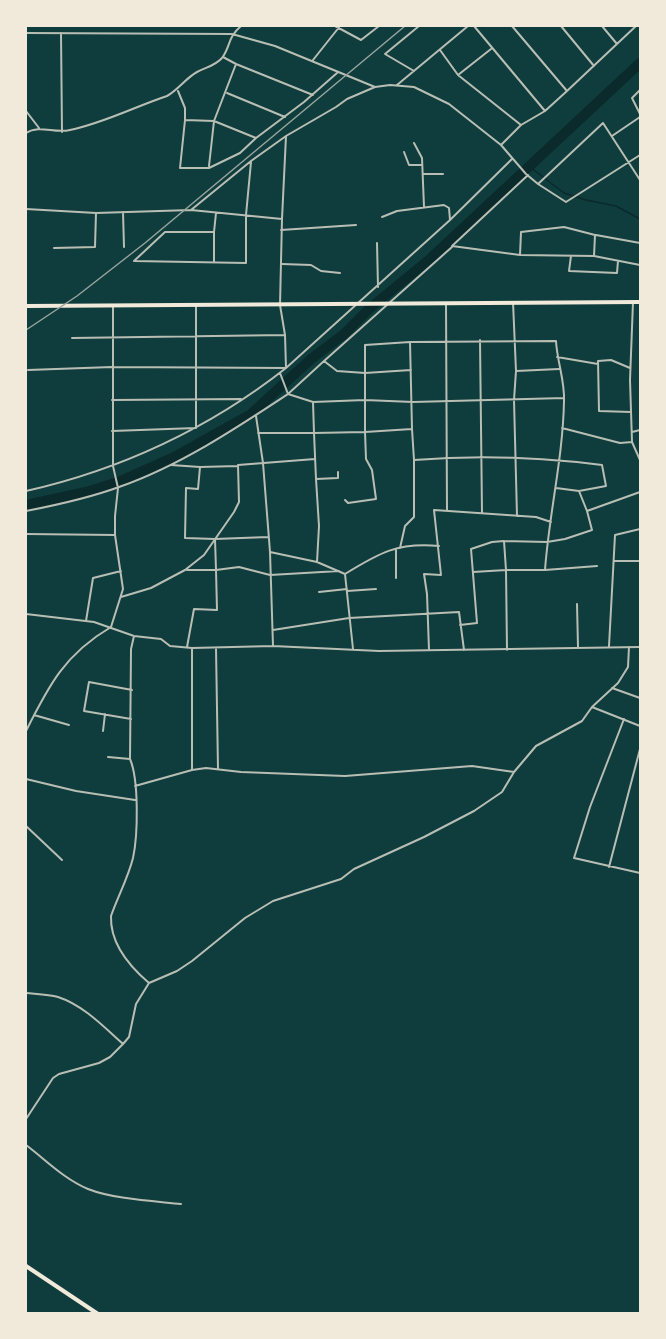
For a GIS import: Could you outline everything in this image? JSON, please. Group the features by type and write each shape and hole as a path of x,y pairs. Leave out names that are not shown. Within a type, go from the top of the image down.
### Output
{"main road":[{"path":"26,306 640,302"},
{"path":"26,1266 98,1314"}],"street":[{"path":"26,133 39,128 62,132 104,121 167,96 178,90 196,72 212,67 222,57 232,34 242,26"},
{"path":"313,60 338,26 361,40 380,26"},
{"path":"414,71 385,54 419,26"},
{"path":"396,85 468,26"},
{"path":"474,26 545,111"},
{"path":"512,26 567,91"},
{"path":"561,26 594,66"},
{"path":"602,26 617,44"},
{"path":"501,145 521,125 545,111 636,26"},
{"path":"26,33 232,34 313,60 338,73 375,87"},
{"path":"61,33 62,132"},
{"path":"458,75 492,48"},
{"path":"440,50 458,75 521,125"},
{"path":"222,57 313,95"},
{"path":"209,168 214,121 236,64"},
{"path":"178,90 185,108 180,168 209,168 240,153 338,73"},
{"path":"191,210 286,136 336,108 346,99 375,87 396,85 414,87 449,104 501,145 538,184 566,202 640,155"},
{"path":"612,136 640,115 632,98 640,90"},
{"path":"226,93 285,117"},
{"path":"26,111 39,128"},
{"path":"185,120 214,121 256,138"},
{"path":"538,184 603,123 640,180"},
{"path":"286,136 280,305 285,335 286,368"},
{"path":"414,143 422,158 424,207"},
{"path":"404,152 409,165 422,165"},
{"path":"26,491 51,486 113,467 172,441 280,374 362,303 513,160"},
{"path":"214,232 165,232 134,261 246,263 246,215 251,161"},
{"path":"423,174 443,174"},
{"path":"26,511 118,486 171,465 256,416 288,394 452,246 527,174"},
{"path":"382,217 397,211 444,205 449,208 450,220"},
{"path":"26,209 96,213 191,210 282,219"},
{"path":"123,212 124,247"},
{"path":"214,262 216,212"},
{"path":"54,248 95,247 96,213"},
{"path":"281,230 356,225"},
{"path":"520,255 521,232 564,227 640,243"},
{"path":"594,256 595,235"},
{"path":"377,243 378,287"},
{"path":"452,246 520,255 594,256 640,265"},
{"path":"571,256 569,271 617,273 618,260"},
{"path":"281,264 310,265 321,271 340,273"},
{"path":"513,302 517,516"},
{"path":"633,302 630,368 632,442 640,460"},
{"path":"446,303 447,511"},
{"path":"196,305 196,428"},
{"path":"26,731 45,693 68,660 95,637 111,627 123,589 115,535 118,486 113,467 113,307"},
{"path":"72,338 285,335"},
{"path":"480,340 482,513"},
{"path":"345,500 348,503 376,499 372,470 366,459 365,345 480,340 556,341 564,398 556,488 545,570"},
{"path":"400,548 405,526 414,518 410,342"},
{"path":"557,357 598,364"},
{"path":"630,368 611,360 598,361 598,411 631,412"},
{"path":"324,361 337,371 365,373 411,370"},
{"path":"28,370 112,367 286,368"},
{"path":"516,371 559,369"},
{"path":"280,374 288,394"},
{"path":"288,394 314,402 564,398"},
{"path":"112,400 243,399"},
{"path":"314,402 319,526 317,562"},
{"path":"256,416 263,463 270,552 273,646"},
{"path":"112,431 196,428"},
{"path":"562,428 620,443 632,442"},
{"path":"258,433 412,429"},
{"path":"632,432 640,430"},
{"path":"414,460 516,458 602,465 606,486 579,491 556,488"},
{"path":"171,465 238,466 315,459"},
{"path":"121,597 151,588 196,563 239,502 238,466"},
{"path":"200,467 198,489 186,488 185,538 268,537"},
{"path":"338,472 339,484"},
{"path":"316,479 338,478"},
{"path":"460,625 477,623 471,549 492,542 547,542 592,530 579,491"},
{"path":"587,510 640,492"},
{"path":"429,650 424,574 441,575 434,510 536,517 551,522"},
{"path":"609,647 615,535 640,529"},
{"path":"26,534 115,535"},
{"path":"187,648 194,609 217,610 215,539"},
{"path":"504,541 507,650"},
{"path":"345,574 372,558 396,549 416,544 439,546"},
{"path":"396,549 396,578"},
{"path":"270,552 317,562 345,574"},
{"path":"614,561 640,561"},
{"path":"473,572 597,566"},
{"path":"185,570 239,567 270,575 339,571"},
{"path":"86,621 93,578 121,571"},
{"path":"345,574 354,649"},
{"path":"319,592 376,589"},
{"path":"577,604 578,647"},
{"path":"271,630 349,618 459,612 464,650"},
{"path":"26,614 86,621 134,636 161,639 170,646 187,648 273,646 379,651 640,647"},
{"path":"134,636 131,649 130,759 134,769 135,786 133,856 111,916 111,925 112,935 119,948 139,975 149,983"},
{"path":"216,647 218,769"},
{"path":"26,1119 52,1078 99,1063 110,1057 123,1044 129,1037 136,1004 149,983 177,971 245,918 273,902 341,879 354,869 474,811 502,792 514,772 536,746 582,721 592,707 618,684 628,667 629,647"},
{"path":"192,648 192,770"},
{"path":"131,719 84,711 89,682 132,690"},
{"path":"612,688 640,698"},
{"path":"592,707 640,726"},
{"path":"102,731 105,714"},
{"path":"34,715 69,725"},
{"path":"624,719 590,807 574,858 640,873"},
{"path":"609,867 640,749"},
{"path":"108,757 130,759"},
{"path":"636,765 640,766"},
{"path":"135,786 192,770 218,769 345,776 472,766 514,772"},
{"path":"26,779 76,791 135,800"},
{"path":"26,826 62,860"},
{"path":"26,993 56,996 69,1001 85,1011 123,1044"},
{"path":"26,1145 57,1171 87,1188 116,1196 181,1204"}],"waterway":[{"path":"26,505 86,492 118,482 174,457 251,414 311,359 344,334 369,309 431,258 640,63"},
{"path":"530,167 564,193 616,206 640,219"}],"railway":[{"path":"26,330 77,296 145,243 405,26"}]}
